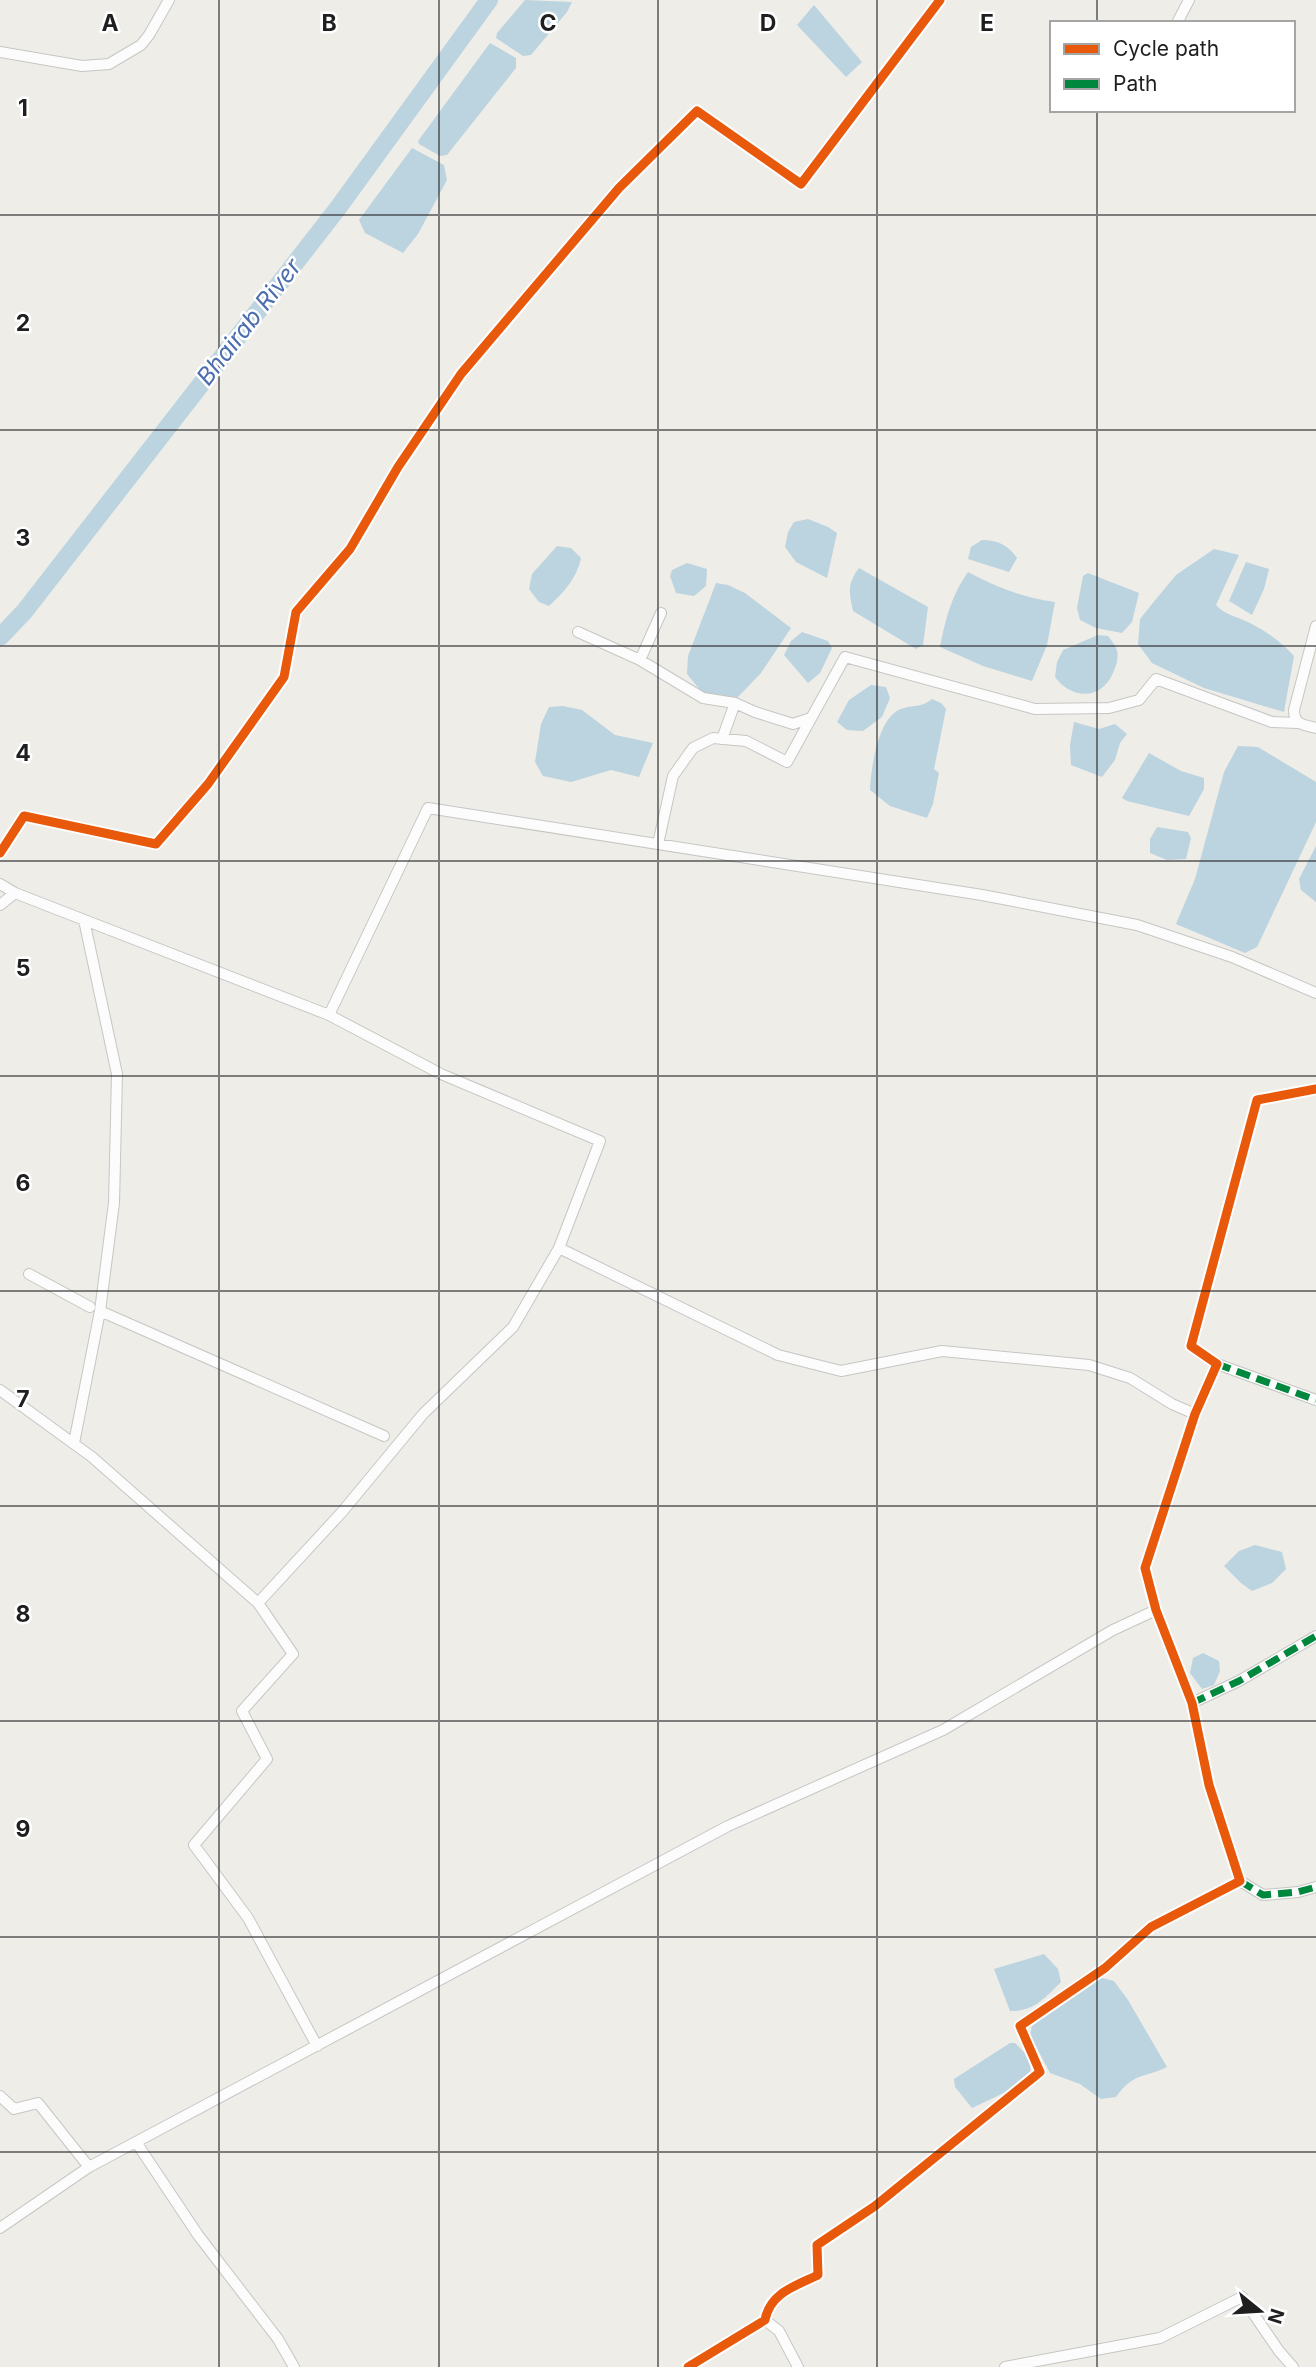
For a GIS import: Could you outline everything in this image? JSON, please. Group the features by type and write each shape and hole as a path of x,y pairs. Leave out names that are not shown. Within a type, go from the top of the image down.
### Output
{"street":[{"path":"0,52 82,66 109,64 141,45 170,0"},
{"path":"0,853 24,816 156,844 208,785 284,677 296,612 350,549 398,467 461,374 619,188 697,111 801,184 940,0"},
{"path":"1178,21 1189,0"},
{"path":"640,660 661,613"},
{"path":"1298,723 1294,718 1294,710 1316,626"},
{"path":"578,632 640,660 703,698 735,703 793,724 811,718"},
{"path":"658,844 673,776 693,748 713,738 746,741 788,762 845,657 1035,709 1109,708 1139,700 1156,679 1272,722 1298,723 1316,728"},
{"path":"722,738 735,703"},
{"path":"329,1015 428,808 982,895 1137,925 1232,957 1316,993"},
{"path":"0,884 15,893 329,1015 441,1074 600,1141 559,1248 513,1326 423,1413 342,1512 258,1603"},
{"path":"0,905 15,893"},
{"path":"74,1443 114,1203 117,1074 85,920"},
{"path":"1316,1089 1257,1100 1191,1346 1217,1364 1316,1400"},
{"path":"559,1248 791,1358 841,1371 942,1351 1089,1366 1130,1378 1172,1404 1195,1414"},
{"path":"29,1274 95,1309 384,1436"},
{"path":"1217,1364 1195,1414 1145,1568 1156,1610 1192,1703 1209,1785 1240,1881 1263,1895 1298,1892 1316,1887"},
{"path":"0,1390 92,1457 258,1603 293,1654 242,1711 267,1759 194,1845 248,1918 317,2046"},
{"path":"0,2228 89,2167 728,1826 943,1730 1113,1630 1156,1610"},
{"path":"1192,1703 1239,1681 1316,1636"},
{"path":"765,2320 767,2305 782,2293 818,2275 817,2245 875,2206 1040,2072 1020,2026 1105,1968 1151,1927 1240,1881"},
{"path":"0,2096 14,2109 38,2103 89,2167"},
{"path":"136,2142 198,2235 278,2339 294,2367"},
{"path":"1005,2367 1160,2338 1241,2297 1293,2367"},
{"path":"688,2367 765,2320"},
{"path":"765,2320 779,2331 798,2367"}],"water":[{"path":"525,0 572,2 567,12 531,55 523,56 496,38 497,33"},
{"path":"814,5 862,62 846,77 797,25"},
{"path":"490,43 516,58 516,68 447,155 440,156 418,141"},
{"path":"412,148 444,165 447,180 418,234 403,253 365,233 359,220"},
{"path":"808,519 837,533 827,578 796,562 785,547 788,532 794,522"},
{"path":"982,540 1002,544 1014,553 1017,558 1009,572 968,559 971,547"},
{"path":"557,546 571,548 581,558 569,584 549,606 539,602 529,589 532,574"},
{"path":"1214,549 1239,555 1216,605 1268,634 1294,656 1284,712 1204,688 1152,663 1138,644 1140,619 1176,575"},
{"path":"1246,562 1269,569 1264,589 1252,615 1229,601"},
{"path":"687,563 707,569 706,586 694,596 676,593 670,576 672,570"},
{"path":"859,568 928,607 923,645 916,649 853,611 850,588"},
{"path":"968,572 1010,591 1055,602 1047,645 1032,681 983,666 940,647 950,608"},
{"path":"1088,573 1139,593 1132,622 1122,633 1096,628 1080,620 1077,608 1083,576"},
{"path":"716,583 745,593 791,628 761,673 736,699 705,696 687,674 688,656"},
{"path":"802,632 828,641 832,648 820,673 808,683 784,655 791,641"},
{"path":"1098,635 1108,636 1118,654 1113,673 1101,689 1094,692 1086,694 1069,690 1055,677 1057,662 1063,650"},
{"path":"871,685 886,687 890,698 882,717 863,731 847,730 837,722 849,700"},
{"path":"932,699 946,709 934,769 939,773 933,804 927,818 890,806 870,790 877,744 887,722 901,709"},
{"path":"563,706 582,710 615,735 653,743 639,777 611,770 571,782 543,776 535,762 541,724 549,707"},
{"path":"1074,722 1099,729 1115,724 1127,734 1120,743 1115,760 1102,777 1071,765 1070,745"},
{"path":"1238,746 1258,747 1316,782 1316,822 1257,947 1245,953 1176,924 1195,879 1224,772"},
{"path":"1149,753 1181,771 1204,778 1204,789 1189,816 1122,798"},
{"path":"1157,827 1188,832 1191,838 1186,859 1167,860 1150,853 1150,839"},
{"path":"1316,846 1316,902 1301,890 1299,879"},
{"path":"1255,1545 1282,1552 1286,1569 1272,1583 1252,1591 1224,1566 1239,1551"},
{"path":"1203,1653 1219,1661 1220,1671 1214,1685 1202,1689 1190,1673 1193,1658"},
{"path":"1044,1954 1058,1969 1061,1982 1032,2006 1010,2011 994,1969"},
{"path":"1102,1978 1114,1981 1128,2000 1167,2067 1133,2080 1116,2097 1101,2099 1080,2084 1050,2073 1030,2035 1032,2026"},
{"path":"1010,2043 1015,2043 1029,2057 1031,2074 1012,2089 972,2108 955,2087 954,2079"}],"waterway":[{"name":"Bhairab River","path":"0,637 24,612 338,208 489,0"}],"marked path":[{"path":"1217,1364 1316,1400"},
{"path":"1192,1703 1239,1681 1316,1636"},
{"path":"1240,1881 1263,1895 1298,1892 1316,1887"}],"cycle path":[{"path":"0,853 24,816 156,844 208,784 284,677 296,612 350,549 398,467 461,374 619,188 697,111 801,184 940,0"},
{"path":"688,2367 765,2320 772,2303 778,2297 818,2275 817,2245 875,2206 1040,2072 1020,2026 1105,1968 1151,1927 1240,1881 1209,1785 1192,1703 1156,1610 1145,1568 1195,1414 1217,1364 1191,1346 1257,1100 1316,1089"}]}
